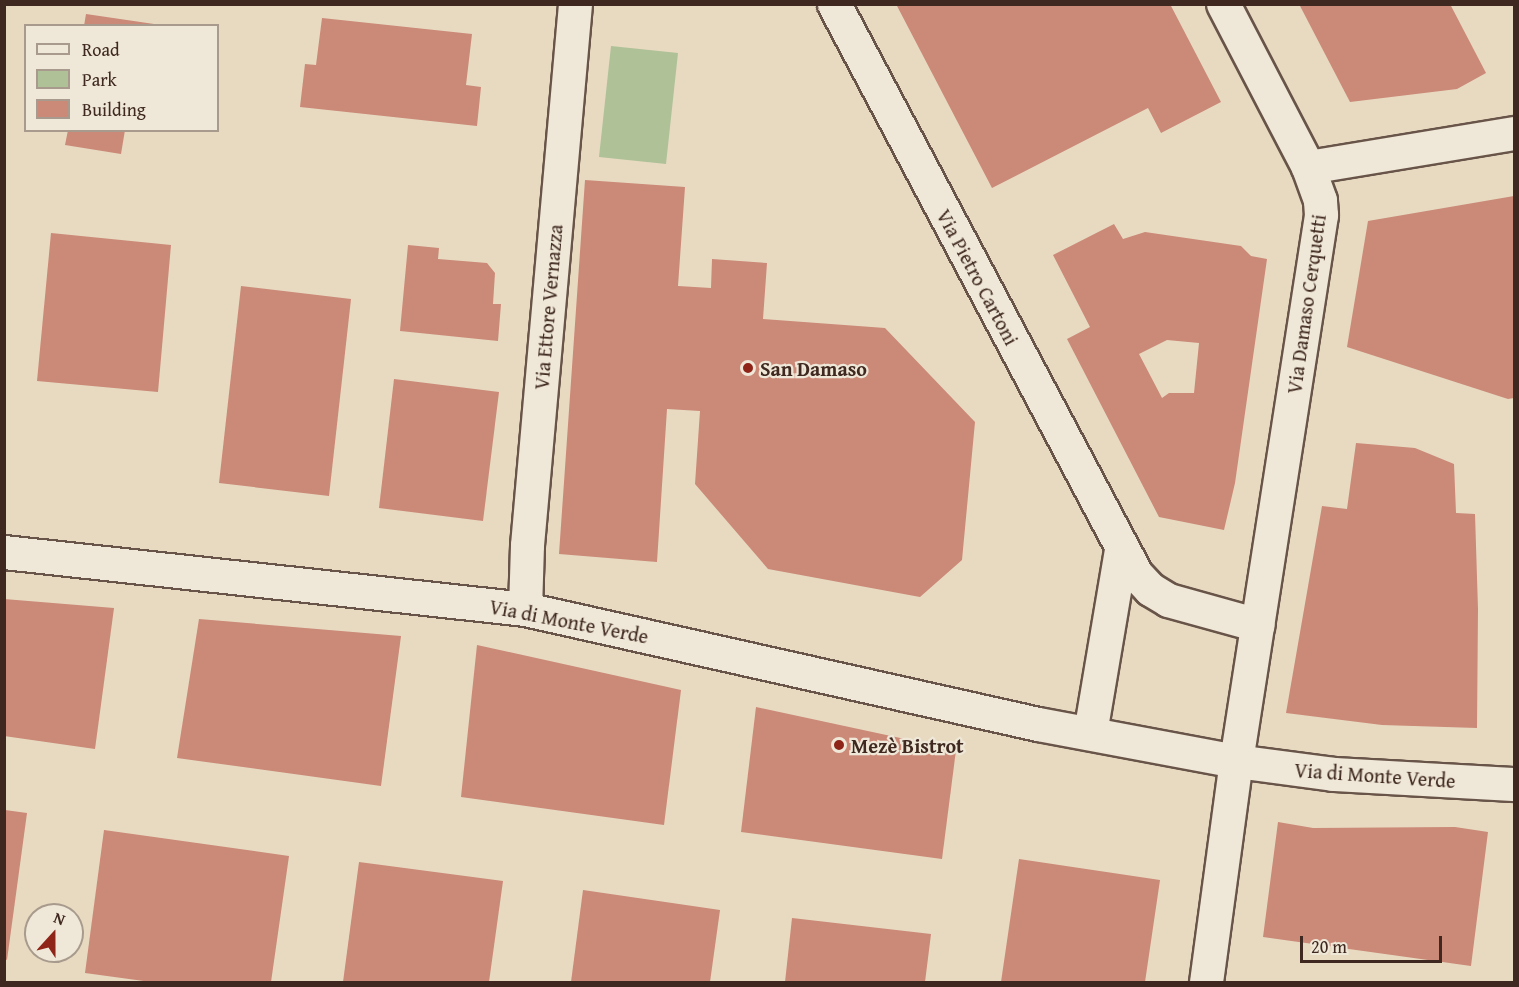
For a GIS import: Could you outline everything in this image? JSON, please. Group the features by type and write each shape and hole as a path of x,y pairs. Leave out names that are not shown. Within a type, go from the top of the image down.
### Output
{"street":[{"name":"Via Ettore Vernazza","path":"525,609 527,545 575,4"},
{"name":"Via Pietro Cartoni","path":"834,4 1121,549 1150,589 1168,600 1258,625"},
{"name":"Via Damaso Cerquetti","path":"1206,982 1236,761 1320,229 1320,201 1308,167 1223,4"},
{"path":"1308,167 1515,133"},
{"path":"1090,733 1121,549"},
{"name":"Via di Monte Verde","path":"4,552 525,609 1090,733 1236,761 1333,774 1515,784"}],"green space":[{"path":"611,46 678,53 666,164 599,157"}],"building":[{"path":"896,4 1170,4 1221,102 1161,133 1148,108 992,188"},
{"path":"1299,4 1450,4 1486,73 1457,89 1350,102"},
{"path":"86,14 154,24 84,24"},
{"path":"322,18 472,34 466,85 481,87 477,126 300,107 305,64 316,65"},
{"path":"68,132 125,132 121,154 65,145"},
{"name":"San Damaso","path":"585,180 685,187 678,286 711,288 712,259 767,263 763,319 885,328 975,422 962,560 920,597 768,569 695,484 700,411 667,409 657,562 559,554"},
{"path":"1514,196 1514,398 1508,399 1347,347 1368,221"},
{"path":"1114,224 1123,239 1145,232 1241,246 1251,256 1267,259 1235,483 1224,530 1159,517 1067,339 1090,327 1053,255","holes":["1167,340 1199,343 1194,393 1169,393 1162,398 1139,354"]},
{"path":"51,233 171,245 158,392 37,381"},
{"path":"408,245 439,248 438,259 487,263 495,273 493,304 501,304 498,341 400,331"},
{"path":"241,286 351,299 329,496 219,483"},
{"path":"394,379 499,392 483,521 379,508"},
{"path":"1356,443 1415,448 1454,464 1456,513 1475,514 1478,609 1477,728 1382,725 1286,713 1322,506 1347,509"},
{"path":"4,599 114,608 95,749 4,736"},
{"path":"199,619 401,636 381,786 177,758"},
{"path":"477,645 681,690 664,825 461,797"},
{"path":"756,707 956,750 942,859 741,832"},
{"path":"5,810 27,813 7,960 5,959"},
{"path":"1278,822 1313,828 1455,827 1488,832 1471,966 1263,937"},
{"path":"104,830 289,856 271,982 151,982 85,973"},
{"path":"1019,859 1160,880 1145,982 1001,982"},
{"path":"359,862 503,881 489,982 343,982"},
{"path":"583,890 720,910 710,982 571,982"},
{"path":"792,918 931,934 925,982 785,982"}],"place":[{"name":"San Damaso","path":"748,368"},
{"name":"Mezè Bistrot","path":"839,745"}]}
